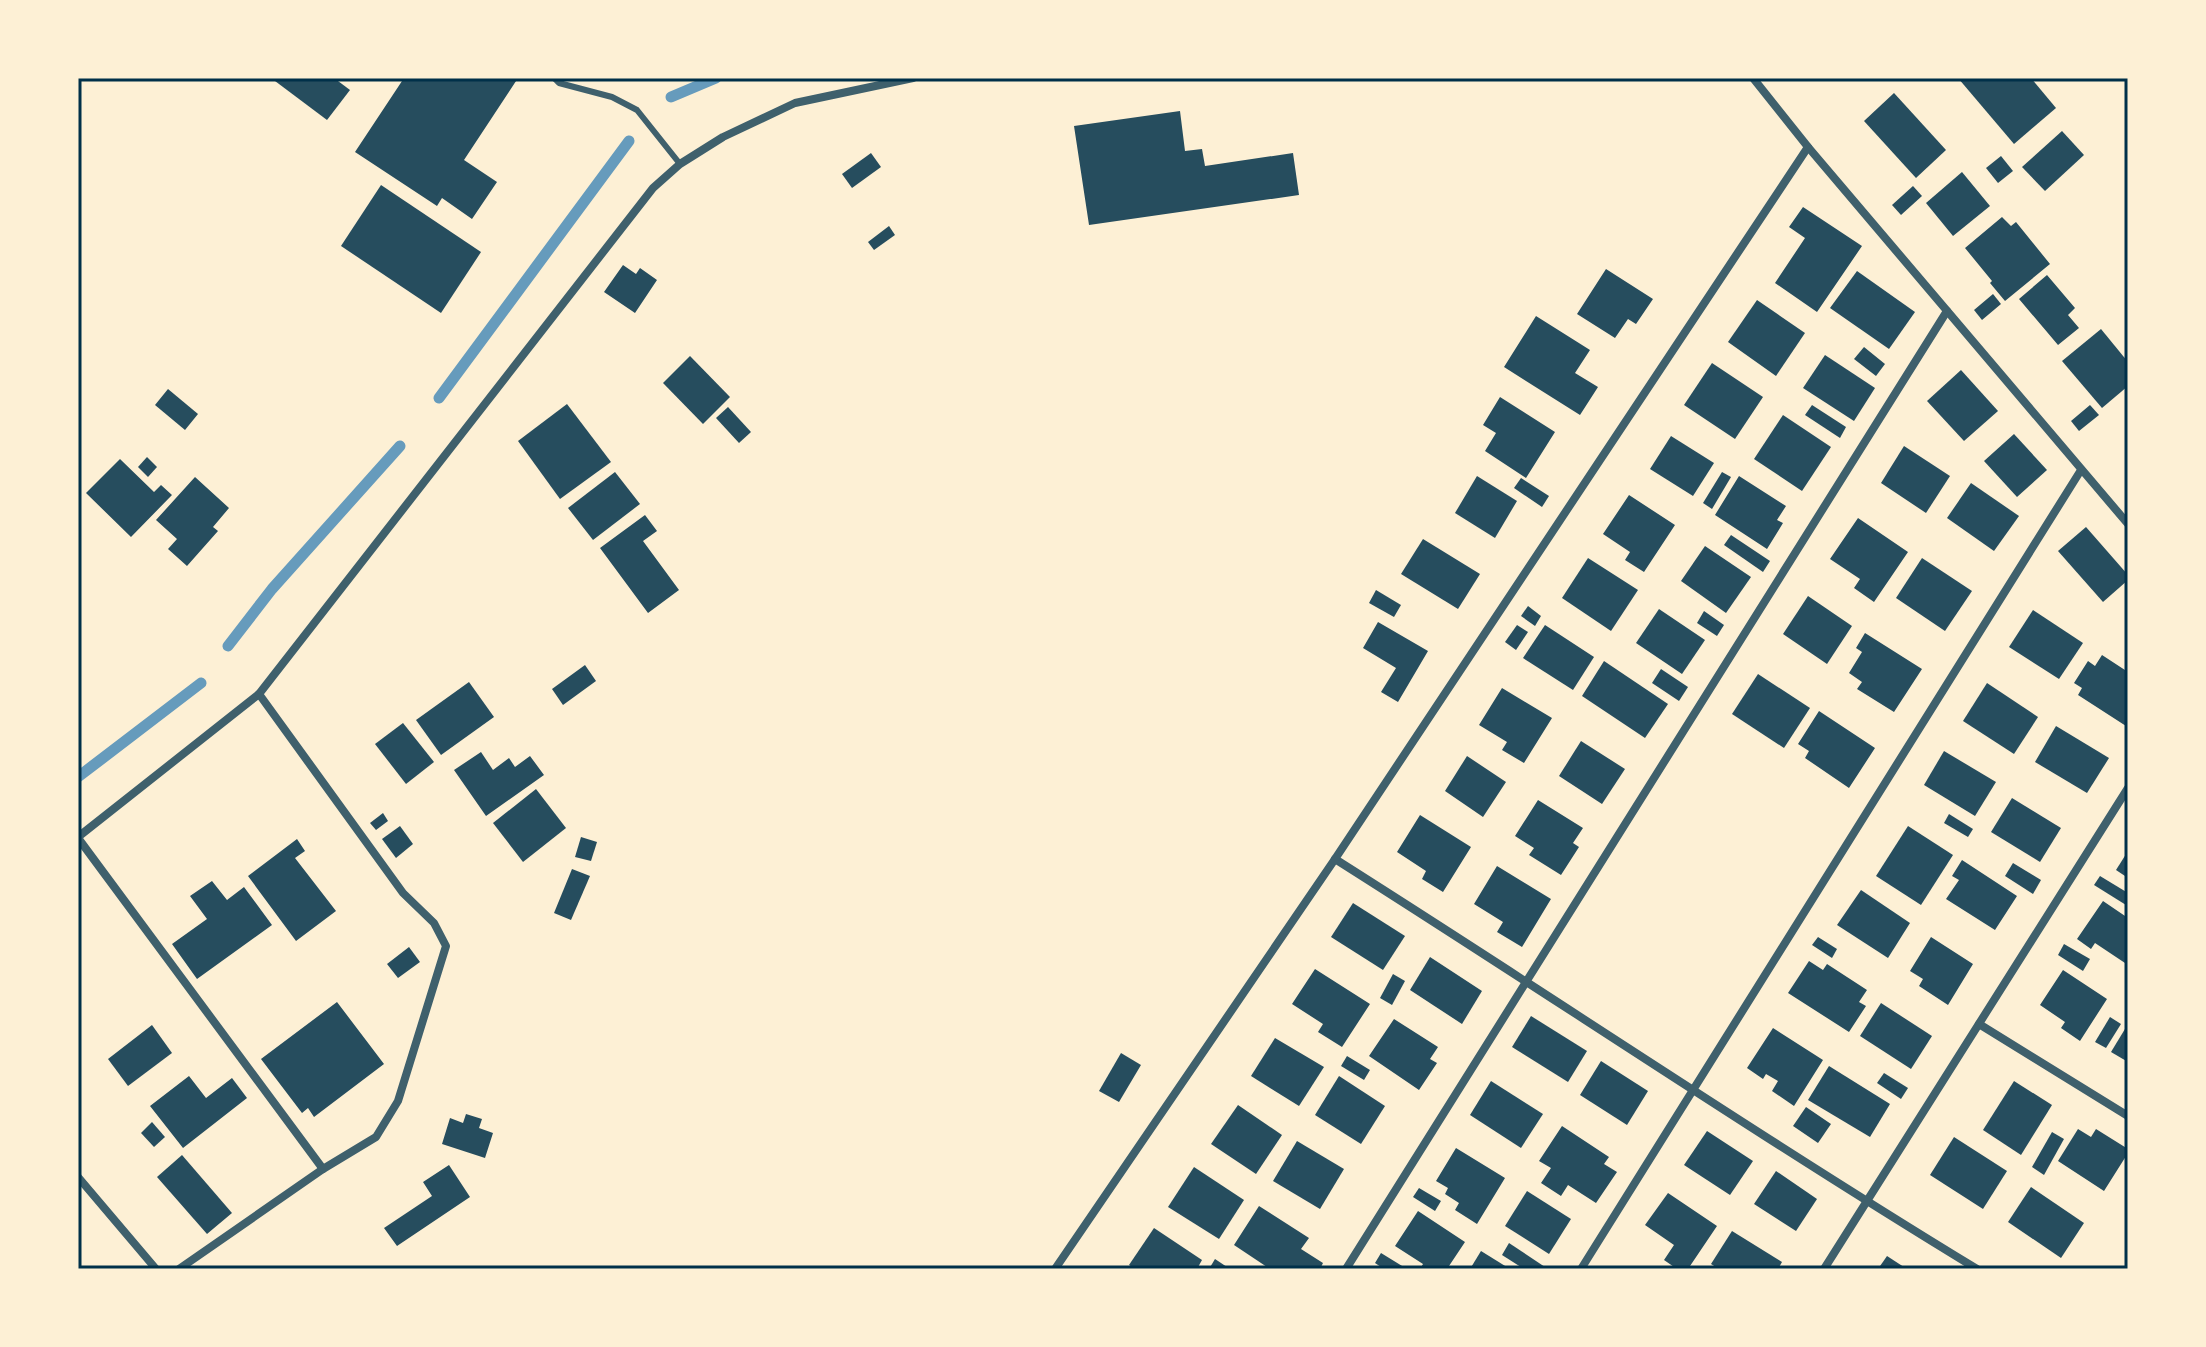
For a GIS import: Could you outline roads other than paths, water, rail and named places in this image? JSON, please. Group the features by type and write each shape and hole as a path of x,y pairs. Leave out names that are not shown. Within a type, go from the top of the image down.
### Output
{"street":[{"path":"323,1169 78,838 259,694 653,188 680,164 723,137 795,103 913,78"},
{"path":"1753,78 2128,524"},
{"path":"1059,1267 1335,859 1808,147"},
{"path":"1346,1269 1947,311"},
{"path":"1581,1269 2081,470"},
{"path":"179,1269 323,1169 376,1137 398,1101 446,946 434,923 403,893 259,694"},
{"path":"1824,1269 2128,788"},
{"path":"1335,859 1867,1202 1977,1269"},
{"path":"1979,1024 2128,1116"},
{"path":"78,1177 156,1269"}],"lane":[{"path":"554,78 559,83 612,97 637,110 680,164"}],"waterway":[{"path":"671,97 716,78"},
{"path":"439,398 629,141"},
{"path":"228,646 272,589 400,446"},
{"path":"78,777 201,683"}]}
